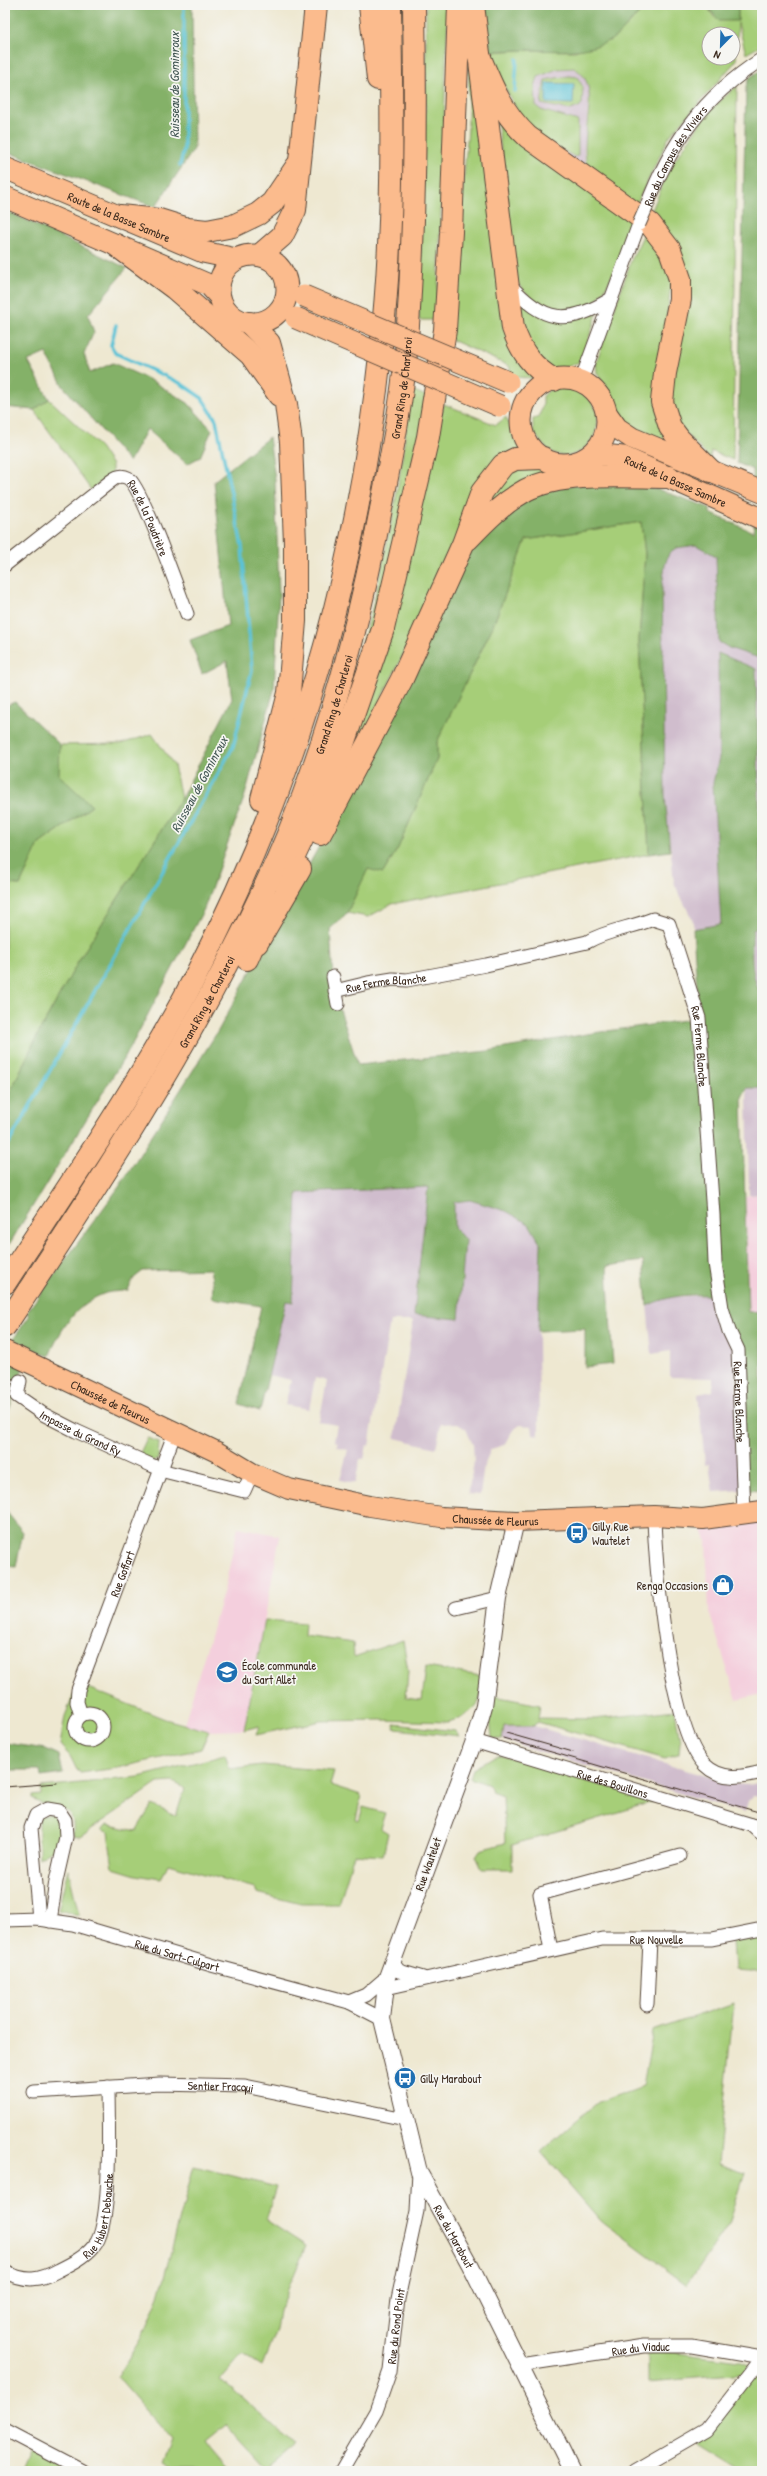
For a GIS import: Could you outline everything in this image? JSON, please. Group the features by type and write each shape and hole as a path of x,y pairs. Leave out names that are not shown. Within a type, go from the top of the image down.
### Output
{"highway":[{"path":"260,255 282,236 295,210 298,165 316,5"},
{"path":"370,5 381,116 390,151"},
{"name":"Grand Ring de Charleroi","path":"5,1283 156,1048 196,975 244,877 281,787 310,701 336,608 356,520 371,431 382,345 388,257 390,5"},
{"name":"Grand Ring de Charleroi","path":"5,1326 130,1135 175,1061 216,988 264,890 303,796 332,707 359,614 379,524 396,430 406,354 414,152 414,5"},
{"path":"247,959 333,773 383,629 409,525 428,437 445,330 452,216 459,5"},
{"path":"473,5 478,53 509,283 513,328 524,355 548,382"},
{"path":"478,53 494,93 514,125 528,137 650,224 670,250 680,279 680,299 664,373 662,402 670,427 679,439 711,471"},
{"path":"120,216 159,220 188,228 207,231 233,226 258,214 272,203 298,165"},
{"name":"Route de la Basse Sambre","path":"5,168 203,252 236,259"},
{"path":"5,197 209,285 220,296"},
{"path":"116,245 174,288 251,355 286,404"},
{"path":"244,877 246,846 259,811 289,693 295,621 295,543 291,442 286,404 269,343 249,323 232,316 222,304 220,296 220,279 224,271 236,259 244,256 260,255 267,258 280,268 286,282 286,298 283,306 272,317 265,321 249,323"},
{"path":"286,282 304,296 508,382 523,386 564,378 581,381 594,391 603,402 607,414 607,427 604,439 597,449 588,457 565,464 554,463 536,453 526,440 521,423 526,401 548,382"},
{"path":"272,317 296,318 500,406 521,423"},
{"name":"Route de la Basse Sambre","path":"607,414 617,428 632,438 762,492"},
{"name":"Route de la Basse Sambre","path":"588,457 603,455 623,457 762,519"},
{"path":"216,988 247,959 277,911 376,732 463,544 482,492 502,465 514,459 543,458"},
{"path":"463,544 497,510 511,499 534,488 566,480 601,477 669,477"}],"main road":[{"name":"Chaussée de Fleurus","path":"5,1351 216,1452 252,1473 289,1489 441,1517 516,1521 654,1516 703,1519 753,1506"},
{"name":"Chaussée de Fleurus","path":"216,1452 263,1467 338,1499"}],"street":[{"name":"Rue du Campus des Viviers","path":"581,381 657,177 676,143 702,108 741,73 762,59"},
{"path":"509,283 536,309 548,315 568,317 583,315 611,298"},
{"name":"Rue de la Poudrière","path":"5,566 111,481 118,476 123,476 133,484 154,526 187,614"},
{"name":"Rue Ferme Blanche","path":"335,991 393,979 407,980 517,958 587,942 599,935 638,925 653,919 669,924 699,1018 715,1263 722,1308 729,1331 738,1350 753,1506"},
{"name":"Rue Ferme Blanche","path":"333,977 338,1004"},
{"name":"Impasse du Grand Ry","path":"20,1381 17,1396 43,1414 102,1444 161,1468"},
{"name":"Rue Goffart","path":"81,1716 78,1702 78,1690 175,1432"},
{"path":"161,1468 168,1472 244,1491 252,1473"},
{"path":"654,1516 656,1574 678,1705 692,1745 705,1765 722,1775 741,1778 762,1772"},
{"path":"456,1608 498,1598 516,1521"},
{"name":"Rue Wautelet","path":"388,1976 474,1741 484,1706 498,1598"},
{"name":"Rue des Bouillons","path":"474,1741 757,1826 762,1834"},
{"path":"47,1809 59,1811 65,1820 66,1837 56,1881 44,1920 31,1828 36,1815 47,1809"},
{"path":"551,1950 540,1894 680,1856"},
{"name":"Rue du Sart-Culpart","path":"5,1920 44,1920 73,1924 215,1966 349,2002 382,2019"},
{"name":"Rue Nouvelle","path":"388,1976 423,1978 602,1939 712,1939 762,1929"},
{"path":"647,2004 650,1940"},
{"path":"349,2002 366,1995 388,1976 399,1971 423,1978"},
{"name":"Rue du Marabout","path":"388,1976 382,2019 419,2172 470,2266 572,2471"},
{"name":"Sentier Fracqui","path":"34,2092 160,2084 245,2086 405,2119"},
{"name":"Rue Hubert Debauche","path":"5,2272 30,2281 44,2278 74,2262 95,2246 106,2213 108,2087"},
{"name":"Rue du Rond Point","path":"341,2471 376,2411 390,2371 398,2299 417,2211 419,2172"},
{"name":"Rue du Viaduc","path":"520,2365 644,2346 692,2346 762,2358"},
{"path":"635,2471 706,2430 762,2358"},
{"path":"5,2430 83,2471"}],"shaded area":[{"path":"574,68 585,77 590,88 584,151 585,162 591,175 566,159 556,114 541,110 536,106 535,86 538,77 557,69"},
{"path":"696,545 716,556 719,642 762,658 762,895 756,670 719,758 713,783 721,924 693,929 693,921 674,883 665,795 662,586 665,565 669,553 676,548"},
{"path":"762,926 762,995 755,986 751,944 753,930"},
{"path":"747,1088 762,1088 762,1194 749,1195"},
{"path":"429,1187 414,1315 459,1319 465,1240 454,1227 452,1216 454,1202 470,1200 506,1211 529,1224 541,1244 538,1331 539,1435 533,1434 532,1426 520,1425 513,1430 504,1445 491,1449 484,1465 480,1495 468,1494 474,1462 473,1445 466,1429 456,1423 441,1424 436,1448 395,1438 413,1321 390,1321 369,1446 367,1445 364,1459 360,1459 355,1483 340,1480 348,1450 337,1446 338,1442 334,1441 337,1425 319,1422 327,1381 315,1378 309,1409 285,1405 291,1380 268,1375 286,1300 293,1302 297,1193"},
{"path":"762,1194 762,1311 748,1312 746,1196"},
{"path":"705,1295 717,1296 735,1349 742,1490 713,1492 709,1464 705,1465 698,1394 713,1391 713,1378 670,1377 670,1351 652,1354 647,1306 663,1298"},
{"path":"738,1521 760,1522 762,1529 762,1694 737,1700 709,1612 706,1541 701,1527"},
{"name":"École communale du Sart Allet","path":"238,1527 280,1536 244,1730 209,1731 184,1724 225,1586"},
{"path":"504,1726 534,1726 734,1784 748,1785 762,1782 762,1796 754,1795 748,1801 745,1813 502,1740"}],"green space":[{"path":"5,5 192,5 194,149 155,207 5,151"},
{"path":"426,5 448,5 437,320 419,320 426,81"},
{"path":"481,5 646,8 613,39 597,46 577,50 521,50 486,52"},
{"path":"582,5 706,5 714,17 738,21 738,5 762,5 762,45 746,54 741,35 741,26 739,26 738,23 738,26 701,26 701,66 732,66 669,137 636,205 605,186 591,174 586,161 585,147 589,101 588,88 584,76 574,68 557,69 538,77 535,86 536,106 541,110 578,121 578,155 575,157 528,131 486,52 525,50 575,51 618,35 645,8"},
{"path":"706,5 738,5 738,21 719,21"},
{"path":"469,51 475,91 534,376 532,378 510,377 510,367 507,365 450,339 468,129"},
{"path":"762,69 762,485 753,482 753,470 737,463 746,86 749,78"},
{"path":"569,76 577,77 583,87 582,104 579,107 570,110 541,104 545,80"},
{"path":"737,86 733,460 711,451 710,459 676,423 668,397 682,313 652,217 654,211 652,210 669,169 708,112"},
{"path":"496,107 634,217 622,252 611,277 598,298 587,307 570,310 551,309 534,300 516,281"},
{"path":"5,210 127,268 88,315 94,332 84,354 90,373 113,363 152,381 188,403 212,430 200,457 187,464 147,429 129,462 63,386 46,353 28,361 49,399 34,410 5,407"},
{"path":"647,228 673,266 662,362 675,445 637,435 618,417 615,404 597,373 596,363 632,258"},
{"path":"514,295 535,312 597,314 581,361 557,372 533,360"},
{"path":"561,387 582,394 594,405 598,419 595,433 588,445 576,453 563,456 546,448 533,431 533,419 539,417 543,404 543,396 548,391"},
{"path":"410,389 428,397 379,611 341,721 375,598 393,515 406,431"},
{"path":"49,399 100,447 112,465 112,474 91,490 34,410"},
{"path":"444,404 496,425 506,417 516,442 525,454 506,458 448,565 335,791"},
{"path":"269,437 275,479 279,595 274,690 245,795 204,909 129,1050 5,1251 5,1103 37,1036 82,955 181,799 232,699 227,661 202,674 190,640 228,626 214,481"},
{"path":"536,465 548,471 568,473 475,516 492,486 516,467"},
{"path":"571,485 632,485 657,489 710,508 710,513 753,532 754,525 762,528 762,659 729,648 719,642 716,556 696,545 676,548 669,553 665,565 662,586 665,795 670,851 649,854 639,640 645,554 641,522 526,540 492,628 437,742 437,759 398,848 383,873 368,869 347,913 330,929 333,977 338,1004 358,1065 488,1051 593,1033 699,1018 693,929 721,924 713,783 719,758 718,653 756,669 762,926 753,930 752,964 755,980 762,995 762,1088 747,1088 742,1097 748,1312 762,1311 762,1491 742,1490 741,1362 717,1296 690,1295 672,1297 647,1306 643,1261 607,1266 613,1364 585,1367 585,1329 538,1331 541,1244 529,1224 506,1211 470,1200 454,1202 454,1227 465,1240 459,1319 414,1315 428,1187 297,1193 293,1302 286,1301 260,1411 239,1404 261,1306 212,1298 213,1285 210,1269 143,1271 134,1278 128,1290 106,1293 95,1297 78,1310 64,1327 49,1356 12,1341 30,1315 27,1313 32,1305 119,1187 218,1031 387,722 476,536 533,494"},
{"path":"641,522 645,554 639,640 649,854 392,904 368,917 347,913 368,868 383,873 398,848 437,759 437,742 492,628 526,540"},
{"path":"15,702 60,745 59,775 92,806 39,844 20,885 5,884 5,706"},
{"path":"152,734 174,765 181,799 82,955 37,1036 5,1103 5,884 20,885 39,844 92,806 56,774 60,745 121,744"},
{"path":"5,1357 24,1365 5,1422"},
{"path":"147,1438 159,1442 158,1460 152,1461 139,1455"},
{"path":"5,1510 23,1532 16,1567 5,1566"},
{"path":"265,1620 305,1623 304,1636 353,1643 354,1657 403,1640 408,1671 406,1698 422,1700 426,1667 481,1676 481,1697 471,1711 462,1717 447,1722 380,1720 321,1721 256,1735 259,1726 244,1730"},
{"path":"78,1684 165,1719 209,1731 201,1749 117,1768 81,1773 77,1770 70,1756 60,1745 65,1716"},
{"path":"494,1696 540,1705 538,1720 540,1718 595,1719 675,1710 680,1742 679,1754 665,1759 538,1722 534,1726 504,1726 502,1740 492,1738 490,1719"},
{"path":"394,1724 455,1731 459,1736 396,1729"},
{"path":"5,1743 46,1749 59,1755 63,1774 41,1777 40,1770 5,1770"},
{"path":"498,1754 658,1800 512,1845 512,1869 482,1869 476,1856 480,1850 505,1843 503,1796 492,1792 489,1785 470,1778 473,1769"},
{"path":"225,1755 230,1769 262,1765 334,1771 330,1785 361,1795 356,1820 359,1821 363,1807 385,1813 380,1828 388,1833 383,1856 354,1854 339,1904 301,1904 257,1893 255,1888 168,1864 161,1879 136,1875 113,1868 108,1832 102,1830 107,1824 136,1831 152,1805 176,1816 185,1788 173,1782 158,1783 80,1837 73,1836 73,1823 70,1814 57,1808 45,1806 32,1799 32,1796 41,1795 41,1787 139,1777"},
{"path":"52,1815 60,1821 57,1847 39,1858 39,1816"},
{"path":"68,1869 79,1915 58,1910"},
{"path":"762,1935 762,1972 735,1970 733,1940"},
{"path":"734,2003 718,2164 745,2173 729,2223 687,2285 601,2221 541,2152 596,2103 643,2086 653,2031"},
{"path":"194,2166 276,2187 266,2220 306,2246 279,2311 276,2330 262,2366 243,2354 221,2379 293,2443 265,2466 227,2425 206,2442 228,2468 225,2471 175,2471 164,2464 173,2441 117,2377 141,2338 159,2296"},
{"path":"661,2351 739,2361 751,2366 745,2374 648,2382 648,2355"},
{"path":"762,2364 762,2471 739,2471 739,2469 697,2443"},
{"path":"32,2449 71,2471 23,2471"}],"water":[{"path":"546,83 574,84 573,104 546,103"}],"waterway":[{"name":"Ruisseau de Gominroux","path":"180,165 184,149 184,5"},
{"path":"515,91 517,59"},
{"name":"Ruisseau de Gominroux","path":"5,1150 233,747 252,670 242,546 216,420 202,398 180,383 115,353 111,345 116,325"}],"tram line":[{"path":"506,1733 573,1752"},
{"path":"503,1738 762,1813"},
{"path":"5,1787 57,1783"}],"place":[{"name":"Gilly Rue Wautelet","path":"577,1533"},
{"name":"Renga Occasions","path":"723,1585"},
{"name":"École communale du Sart Allet","path":"227,1672"},
{"name":"Gilly Marabout","path":"405,2078"}]}
